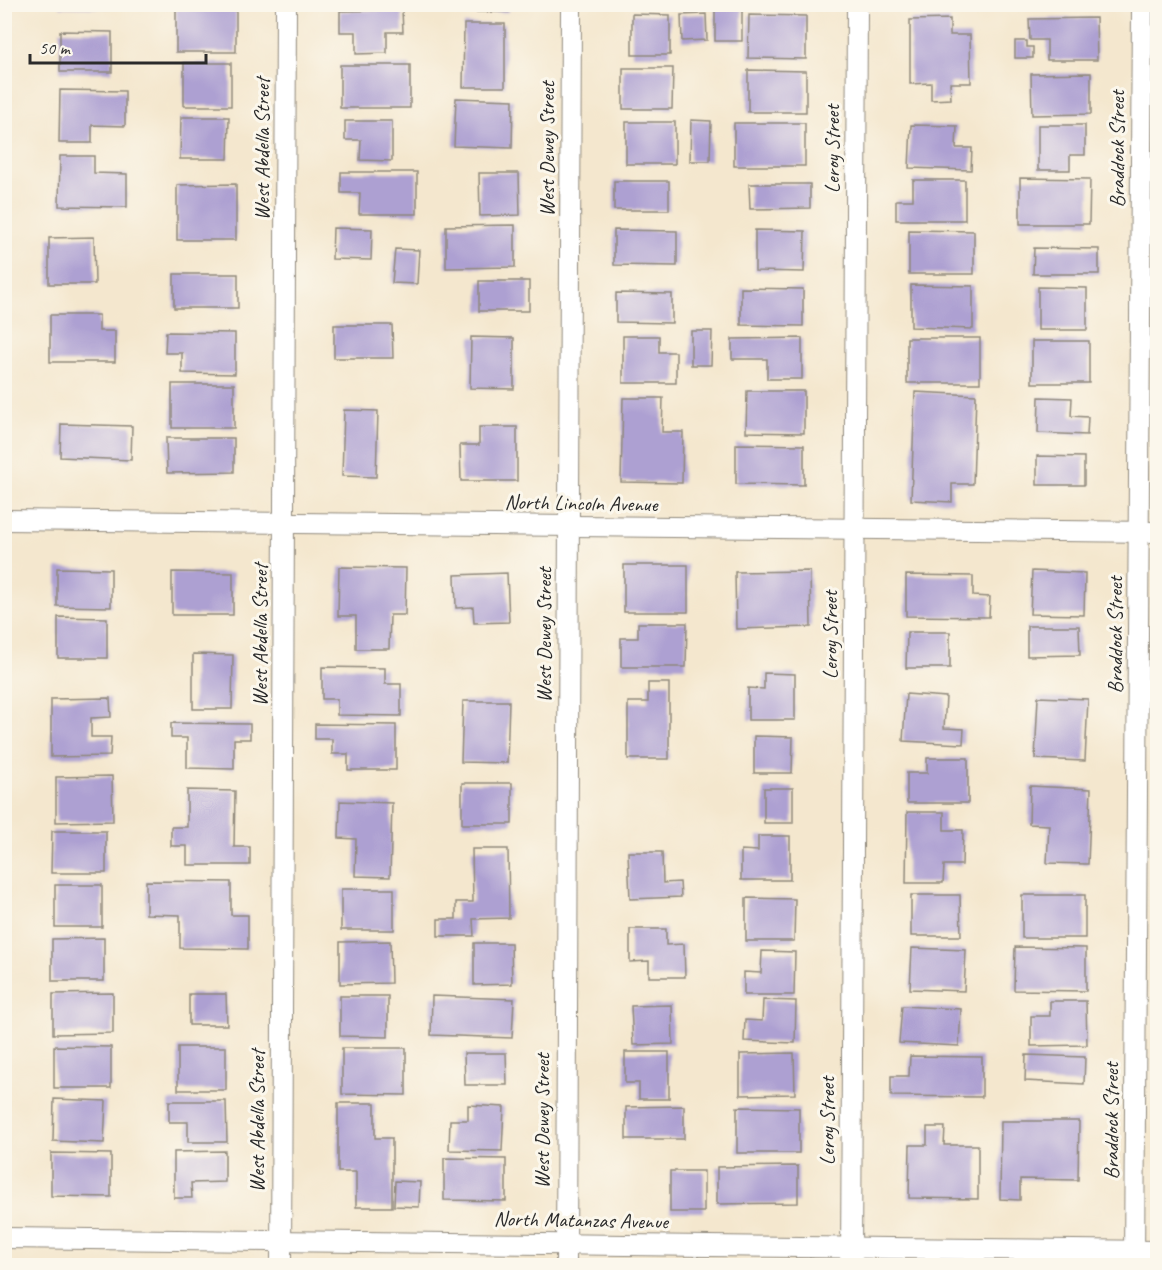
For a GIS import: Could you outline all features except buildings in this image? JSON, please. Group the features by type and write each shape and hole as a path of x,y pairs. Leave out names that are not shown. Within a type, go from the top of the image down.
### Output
{"street":[{"name":"West Abdella Street","path":"281,1266 286,4"},
{"name":"West Dewey Street","path":"566,1266 571,4"},
{"name":"Leroy Street","path":"851,1256 857,4"},
{"name":"Braddock Street","path":"1134,1258 1148,532 1142,4"},
{"name":"North Lincoln Avenue","path":"4,520 1148,532"},
{"name":"North Matanzas Avenue","path":"4,1238 566,1244 851,1256 1134,1258 1158,1251"}]}
